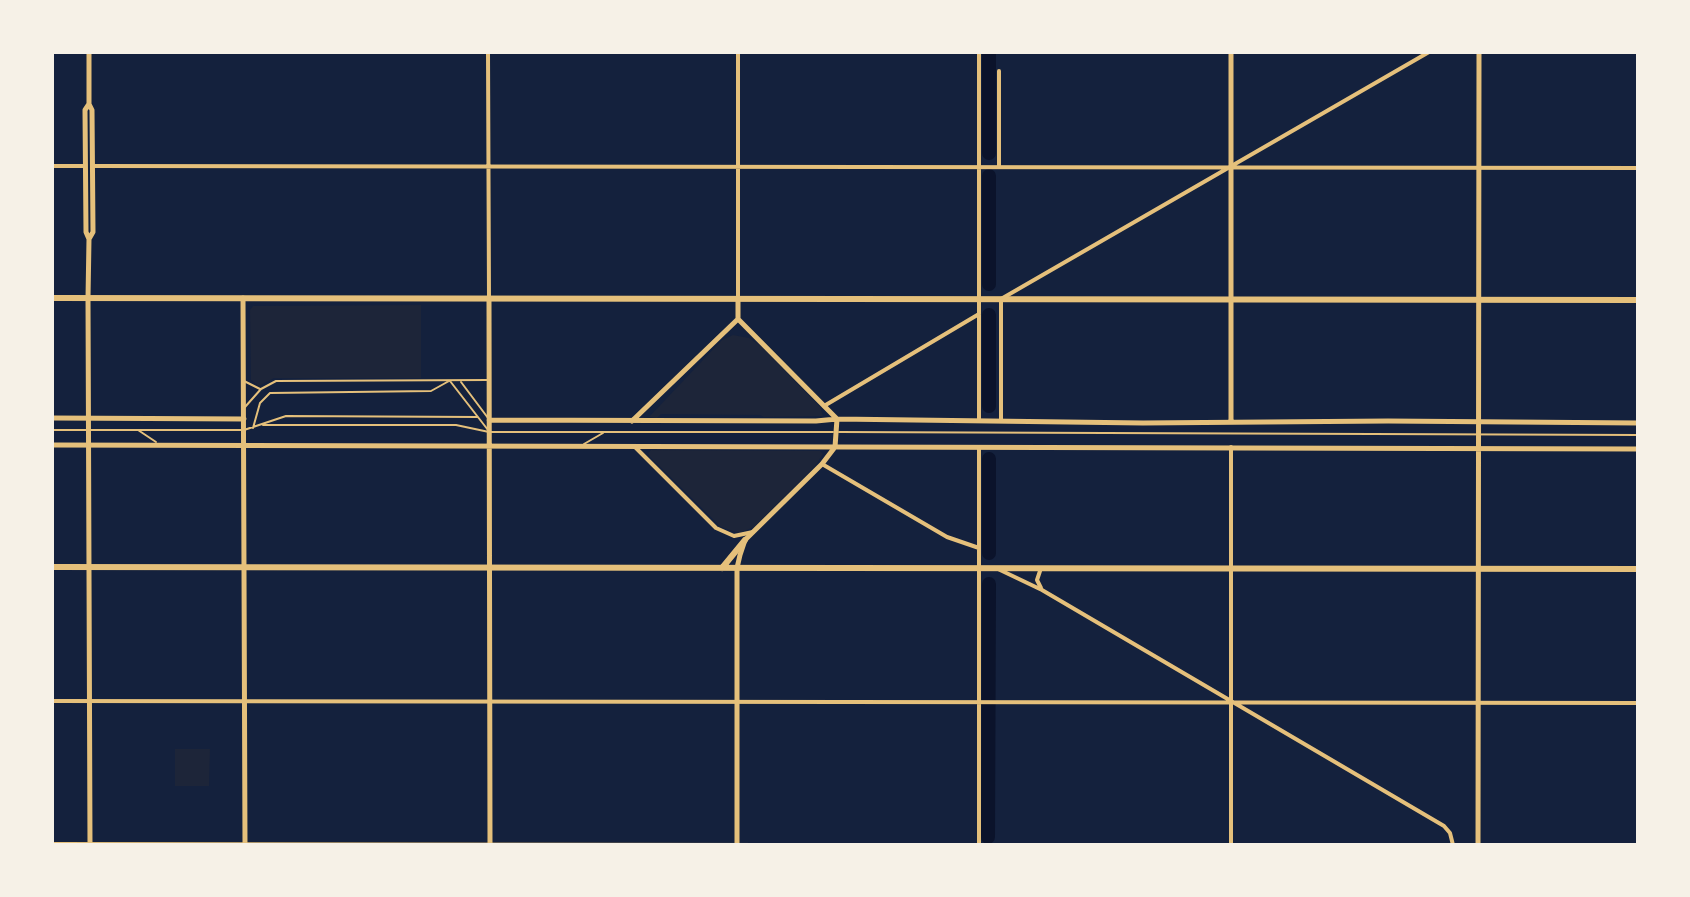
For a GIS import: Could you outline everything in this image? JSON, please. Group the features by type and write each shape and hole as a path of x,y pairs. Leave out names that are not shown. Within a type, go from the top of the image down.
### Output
{"main road":[{"path":"52,298 1638,300"},
{"path":"722,568 745,540"},
{"path":"52,567 1638,569"}],"street":[{"path":"89,52 89,104 92,110 89,166 93,232 89,239 88,298 90,845"},
{"path":"488,52 490,845"},
{"path":"737,845 737,568 745,540 822,464 835,447 837,419 738,319 738,52"},
{"path":"979,52 979,419"},
{"path":"1231,52 1231,422"},
{"path":"1001,420 1001,299 1429,52"},
{"path":"1478,845 1479,52"},
{"path":"999,71 999,167"},
{"path":"52,166 1638,168"},
{"path":"243,298 245,845"},
{"path":"824,406 979,314"},
{"path":"632,421 738,319"},
{"path":"52,418 244,419"},
{"path":"489,420 1638,423"},
{"path":"52,445 1638,449"},
{"path":"635,447 716,528 734,536 754,532"},
{"path":"1231,447 1231,845"},
{"path":"979,448 979,845"},
{"path":"822,464 947,537 979,548"},
{"path":"996,568 1042,590 1444,826 1450,833 1453,845"},
{"path":"1041,568 1037,580 1042,590"},
{"path":"52,701 1638,703"},
{"path":"52,844 766,845"}],"lane":[{"path":"243,380 261,389"},
{"path":"450,380 489,432"},
{"path":"253,428 260,403 270,393 431,391 450,380"},
{"path":"234,419 261,389 276,381 489,380"},
{"path":"460,381 489,420"},
{"path":"52,430 244,430 286,416 478,417"},
{"path":"263,425 456,425 489,432 604,433 1638,435"},
{"path":"137,430 161,446"},
{"path":"579,447 604,433"}],"shaded area":[{"path":"421,305 421,378 274,378 259,386 251,380 250,310 253,306"},
{"path":"733,335 749,338 761,346 820,407 823,416 661,414 657,418 649,417 722,340"},
{"path":"651,450 820,451 823,454 815,466 754,527 739,533 721,527 650,457 648,453"},
{"path":"175,749 210,749 209,786 175,786"}],"waterway":[{"path":"989,52 989,153"},
{"path":"989,176 989,284"},
{"path":"989,315 989,406"},
{"path":"989,459 989,553"},
{"path":"988,837 989,584"}]}
